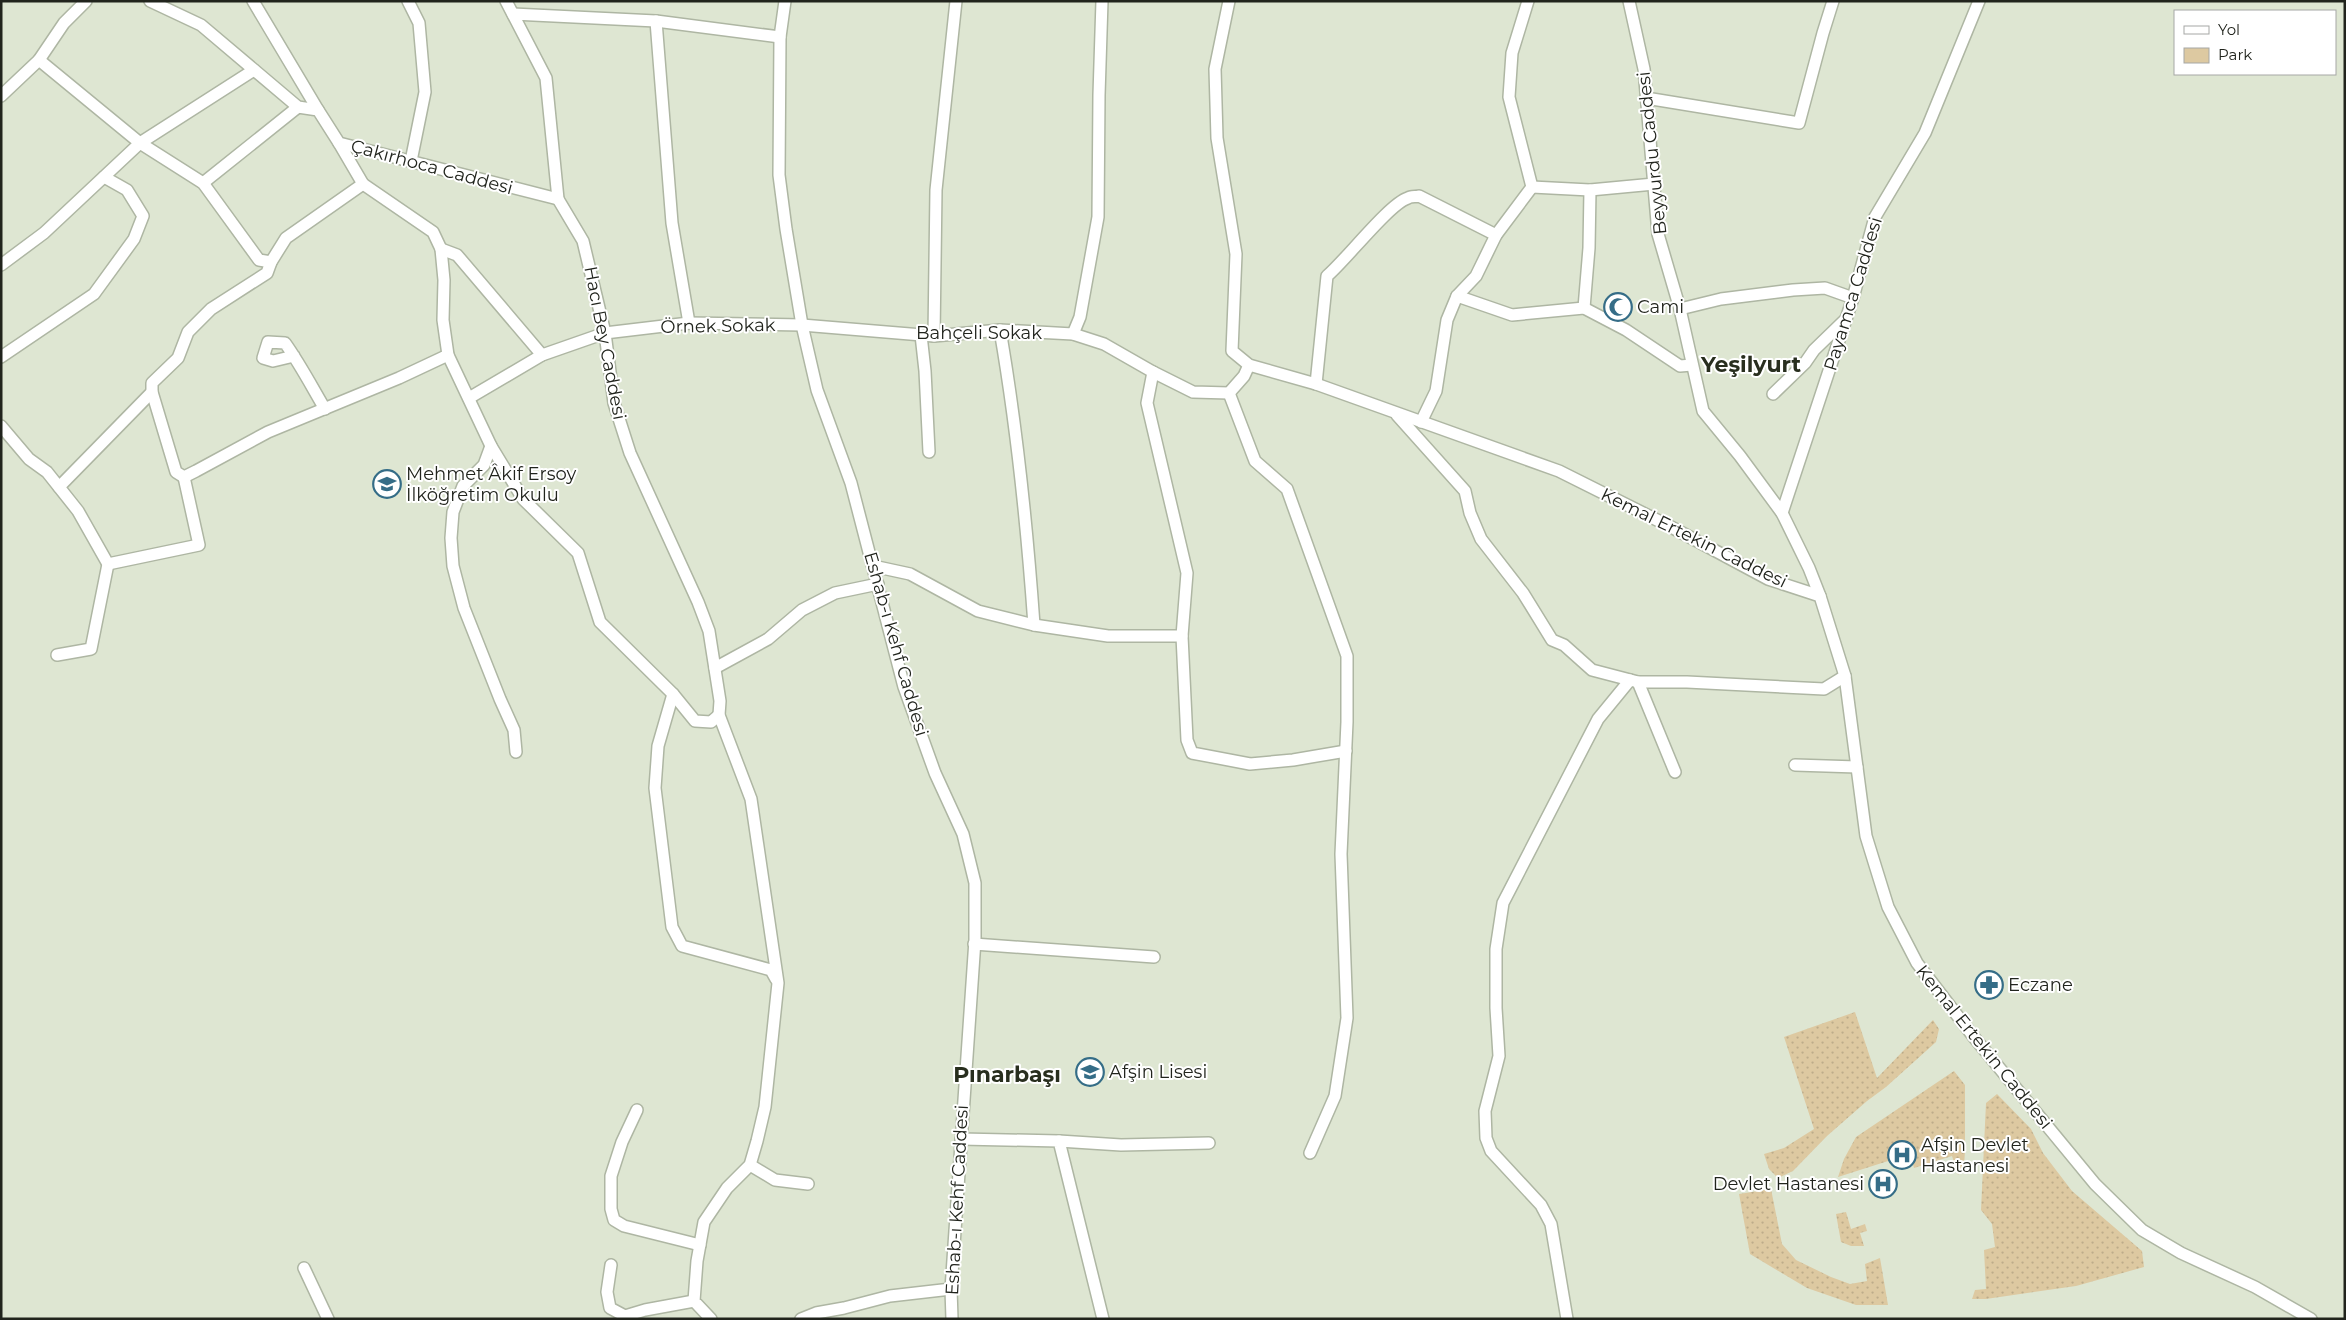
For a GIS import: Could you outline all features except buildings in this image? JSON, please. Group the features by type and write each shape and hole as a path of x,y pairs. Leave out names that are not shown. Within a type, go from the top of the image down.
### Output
{"street":[{"path":"1,96 39,60 64,22 86,1"},
{"path":"150,1 201,25 298,107 318,110"},
{"name":"Çakırhoca Caddesi","path":"253,1 339,142 558,199"},
{"path":"408,1 419,23 425,92 411,161"},
{"name":"Hacı Bey Caddesi","path":"506,1 546,78 558,199 584,241 605,333 614,403 630,453 698,602 709,632 720,701 719,715 751,799 778,983 764,1107 750,1165"},
{"name":"Eshab-ı Kehf Caddesi","path":"785,1 780,37 779,175 802,325 817,390 851,483 904,687 935,773 963,834 974,884 974,944 952,1289 952,1319"},
{"path":"934,336 936,190 956,1"},
{"path":"1073,334 1080,317 1098,217 1098,95 1102,1"},
{"name":"Kemal Ertekin Caddesi","path":"1229,1 1215,69 1217,138 1236,254 1232,351 1249,365 1316,384 1395,414 1560,471 1768,579 1820,596 1845,676 1866,836 1888,908 1917,963 1973,1036 2094,1184 2142,1230 2180,1253 2256,1287 2311,1319"},
{"path":"1528,1 1512,53 1509,97 1532,187"},
{"name":"Beyyurdu Caddesi","path":"1629,1 1644,70 1658,234 1680,309 1703,411 1740,456 1782,513 1809,568 1820,596"},
{"path":"1646,98 1799,123 1822,33 1833,1"},
{"name":"Payamca Caddesi","path":"1782,513 1854,298 1875,216 1925,133 1979,1"},
{"path":"513,14 656,21 780,37"},
{"path":"656,21 672,223 689,323"},
{"path":"39,60 140,143 203,183 259,260 271,262"},
{"path":"1,265 44,233 140,143 254,70"},
{"path":"203,183 298,107"},
{"path":"339,142 363,184 433,232 442,249 444,280 443,320 448,355 491,446 523,500 578,554 600,622 673,694 695,721 711,722 719,715"},
{"path":"1,357 94,294 134,239 143,216 127,190 104,177"},
{"path":"184,476 176,472 152,392 152,383 178,358 188,332 212,309 267,273 271,262 286,238 363,184"},
{"path":"1532,187 1590,190 1654,184"},
{"path":"1421,422 1436,391 1447,320 1457,296 1476,276 1496,235 1532,187"},
{"path":"1584,308 1589,248 1590,190"},
{"path":"1316,384 1327,276 1341,265 1386,214 1407,198 1419,196 1496,235"},
{"path":"442,249 457,255 542,355"},
{"path":"1680,309 1721,299 1793,290 1825,288 1854,298"},
{"path":"1457,296 1512,315 1584,308 1626,330 1680,366 1692,365"},
{"path":"1773,394 1847,318"},
{"name":"Örnek Sokak","path":"469,398 542,355 605,333 689,323 802,325"},
{"name":"Bahçeli Sokak","path":"802,325 934,336 1000,330 1073,334 1104,344 1193,392 1229,393"},
{"path":"1000,330 1010,385 1028,527 1034,625"},
{"path":"921,335 925,371 929,452"},
{"path":"294,356 273,366 263,358 268,342 285,343 294,356 325,409"},
{"path":"184,476 268,432 448,355"},
{"path":"1249,365 1244,376 1229,393 1255,461 1287,489 1347,656 1346,751 1341,854 1347,1018 1335,1096 1310,1153"},
{"path":"1153,372 1147,403 1187,574 1182,636 1187,740 1192,753 1250,764 1293,760 1346,751"},
{"path":"59,487 152,392"},
{"path":"1395,414 1465,491 1470,512 1481,539 1523,594 1552,640 1564,645 1592,670 1634,681 1824,689 1845,676"},
{"path":"1,426 30,460 47,472 78,511 108,564 91,648 56,654"},
{"path":"491,446 484,465 463,486 453,512 451,538 453,566 464,608 514,730 516,752"},
{"path":"108,564 199,545 184,476"},
{"path":"873,566 910,574 978,611 1034,625 1108,636 1182,636"},
{"path":"715,668 768,639 802,610 835,593 878,584"},
{"path":"1634,681 1675,772"},
{"path":"1567,1319 1551,1224 1542,1205 1491,1151 1486,1138 1485,1111 1499,1056 1496,1008 1496,949 1503,903 1598,719 1634,681"},
{"path":"673,694 658,746 655,788 672,927 682,946 771,970 778,983"},
{"path":"1795,765 1857,767"},
{"path":"974,944 1154,957"},
{"path":"638,1110 622,1142 611,1176 611,1209 614,1220 624,1226 700,1245"},
{"path":"961,1139 1059,1141 1121,1145 1209,1143"},
{"path":"1059,1141 1102,1319"},
{"path":"694,1302 704,1222 727,1188 750,1165 775,1180 808,1184"},
{"path":"611,1265 607,1292 610,1308 625,1316 694,1302"},
{"path":"304,1268 328,1319"},
{"path":"801,1319 816,1313 843,1314 890,1296 952,1289"},
{"path":"694,1302 711,1319"}],"green space":[{"path":"1855,1012 1877,1078 1933,1020 1939,1029 1936,1042 1827,1136 1793,1171 1778,1178 1769,1169 1764,1154 1784,1148 1814,1129 1784,1037"},
{"path":"1954,1071 1965,1085 1964,1166 1958,1175 1952,1156 1914,1168 1910,1154 1838,1177 1844,1159 1856,1137"},
{"path":"1997,1094 2031,1129 2043,1153 2072,1191 2142,1251 2144,1267 2076,1286 1986,1299 1972,1299 1975,1290 1986,1289 1984,1250 1995,1247 1992,1224 1981,1210 1986,1103"},
{"path":"1771,1189 1782,1244 1796,1260 1850,1284 1867,1281 1865,1264 1880,1258 1888,1305 1856,1305 1807,1288 1750,1254 1739,1194"},
{"path":"1846,1212 1851,1229 1865,1224 1867,1231 1860,1233 1864,1246 1851,1246 1841,1242 1836,1214"}],"place":[{"name":"Cami","path":"1618,307"},
{"name":"Mehmet Âkif Ersoy İlköğretim Okulu","path":"387,484"},
{"name":"Eczane","path":"1989,985"},
{"name":"Afşin Lisesi","path":"1090,1072"},
{"name":"Afşin Devlet Hastanesi","path":"1902,1155"},
{"name":"Devlet Hastanesi","path":"1883,1184"}],"district":[{"name":"Yeşilyurt","path":"1751,364"},
{"name":"Pınarbaşı","path":"1007,1074"}]}
